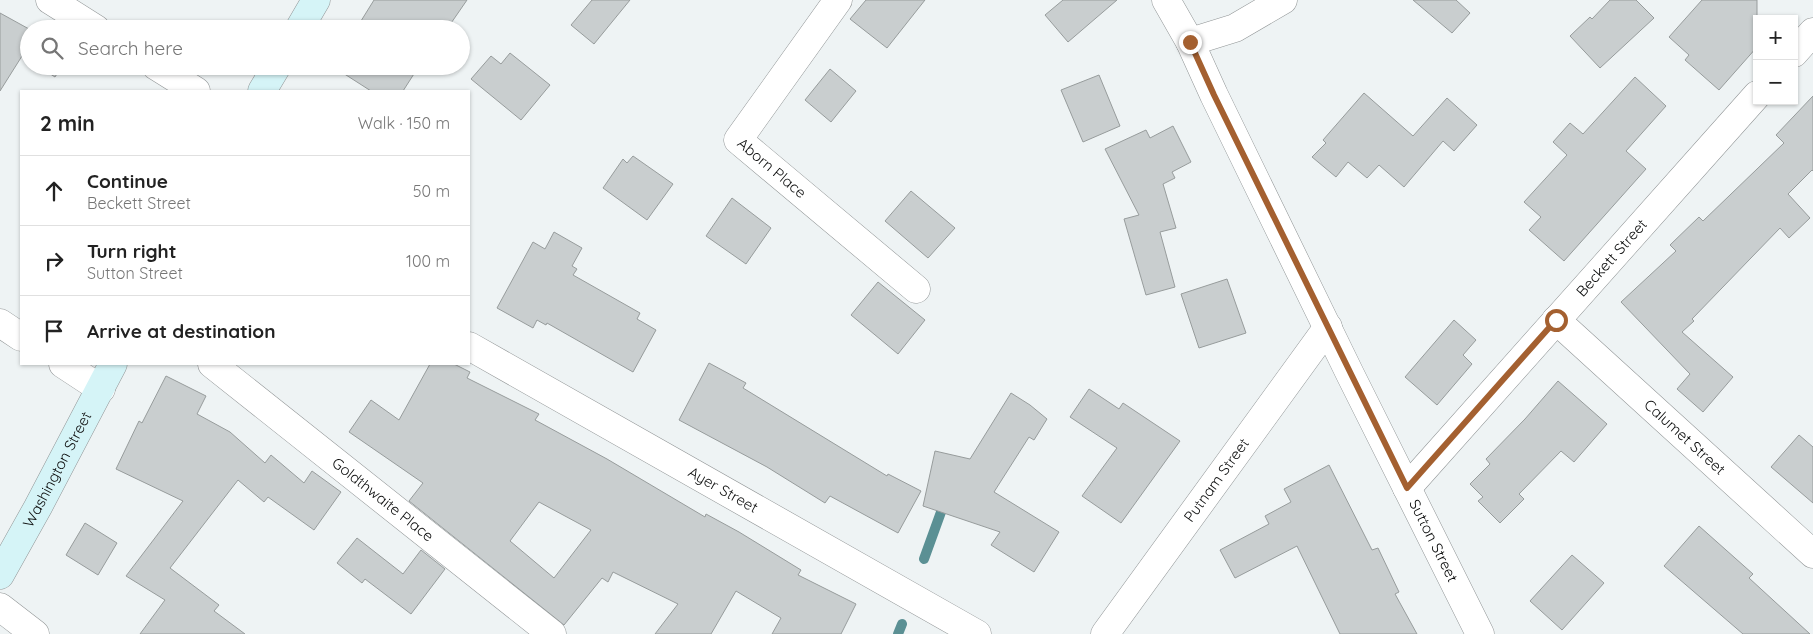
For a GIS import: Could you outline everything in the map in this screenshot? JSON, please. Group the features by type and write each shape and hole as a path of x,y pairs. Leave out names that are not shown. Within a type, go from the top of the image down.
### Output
{"main road":[{"path":"304,20 316,0"},
{"path":"263,90 272,75"},
{"name":"Washington Street","path":"0,574 112,365"}],"street":[{"path":"50,0 82,20"},
{"name":"Aborn Place","path":"838,0 738,140 916,289"},
{"name":"Sutton Street","path":"1166,0 1190,42 1214,95 1480,634"},
{"path":"1190,42 1235,28 1283,0"},
{"path":"1798,49 1813,32"},
{"path":"170,75 194,90"},
{"name":"Beckett Street","path":"1407,488 1753,99"},
{"name":"Calumet Street","path":"1556,320 1813,554"},
{"path":"0,323 20,336"},
{"name":"Putnam Street","path":"1104,634 1328,327"},
{"name":"Ayer Street","path":"470,347 977,634"},
{"path":"65,365 101,388"},
{"name":"Goldthwaite Place","path":"213,365 552,634"},
{"path":"0,607 34,634"}],"building":[{"path":"374,0 467,0 453,20 362,20"},
{"path":"592,0 630,0 594,44 571,25"},
{"path":"866,0 925,0 887,48 850,19"},
{"path":"1063,0 1117,0 1068,42 1045,15"},
{"path":"1413,0 1456,0 1470,13 1452,33"},
{"path":"1610,0 1636,0 1654,18 1600,68 1570,36 1590,17 1592,19"},
{"path":"1702,0 1757,0 1757,15 1753,15 1753,52 1719,90 1685,60 1689,55 1669,37"},
{"path":"0,13 20,24 20,59 0,91"},
{"path":"510,53 550,85 521,120 471,79 491,56 501,64"},
{"path":"830,69 856,91 831,122 805,100"},
{"path":"346,75 413,75 404,90 369,90"},
{"path":"1099,75 1120,126 1083,142 1061,90"},
{"path":"1635,77 1666,106 1626,151 1646,169 1564,261 1529,230 1541,217 1524,202 1567,155 1553,142 1570,123 1583,134"},
{"path":"1364,93 1413,136 1447,98 1477,125 1454,151 1443,141 1404,187 1379,165 1367,178 1348,162 1336,177 1312,157 1326,143 1323,140"},
{"path":"1813,96 1813,171 1788,194 1810,218 1789,238 1780,228 1692,319 1694,321 1682,332 1733,377 1703,412 1677,389 1690,374 1621,302 1676,251 1670,245 1699,217 1703,221 1784,143 1776,135"},
{"path":"1173,126 1191,162 1172,172 1175,178 1163,184 1176,228 1160,232 1175,287 1146,295 1124,219 1139,215 1105,149 1146,130 1150,138"},
{"path":"633,156 673,184 647,220 603,188 623,159 627,163"},
{"path":"911,191 955,228 928,258 885,221"},
{"path":"732,198 771,228 746,264 706,236"},
{"path":"554,232 582,248 572,266 577,269 573,275 640,313 637,319 656,330 633,372 547,323 546,325 537,320 533,328 497,308 533,242 545,249"},
{"path":"1227,279 1246,333 1199,348 1181,294"},
{"path":"878,282 925,320 898,354 851,315"},
{"path":"1454,320 1476,340 1463,355 1472,364 1437,405 1405,377"},
{"path":"709,363 746,383 743,388 887,476 888,474 921,491 898,533 830,496 825,503 767,467 679,420"},
{"path":"429,365 456,365 470,372 467,378 539,414 535,420 607,459 705,517 706,514 739,532 801,570 798,575 856,604 841,634 772,634 781,618 736,591 711,634 655,634 678,604 613,572 608,582 602,578 564,625 409,501 423,483 349,432 371,400 399,420","holes":["539,502 591,530 554,578 510,541"]},
{"path":"166,376 206,396 197,414 230,432 265,463 271,455 304,483 312,471 341,492 314,530 268,497 264,502 238,480 170,568 219,605 214,611 245,634 140,634 165,600 126,576 183,501 116,469 139,421 142,423"},
{"path":"1558,381 1607,424 1574,462 1561,451 1519,494 1524,499 1500,523 1478,501 1483,497 1470,484 1490,464 1486,459 1525,419"},
{"path":"1089,389 1119,409 1123,403 1180,441 1121,523 1082,496 1117,448 1070,417"},
{"path":"1011,393 1047,419 1034,440 1029,437 994,492 1059,532 1034,572 991,545 1000,532 923,506 935,451 970,459"},
{"path":"1799,435 1813,447 1813,503 1771,467"},
{"path":"1329,465 1372,550 1378,548 1399,592 1395,594 1417,634 1340,634 1297,546 1235,578 1220,550 1269,524 1265,516 1291,502 1284,489"},
{"path":"85,523 117,543 98,575 66,555"},
{"path":"1699,526 1753,574 1749,578 1810,634 1743,634 1664,566"},
{"path":"357,538 403,574 421,550 445,569 411,614 365,579 362,583 337,563"},
{"path":"1572,555 1604,583 1562,630 1530,601"}],"waterway":[{"path":"924,559 945,501"},
{"path":"898,634 902,624"}],"route":[{"path":"1190,42 1214,95 1407,488 1556,320"}]}
